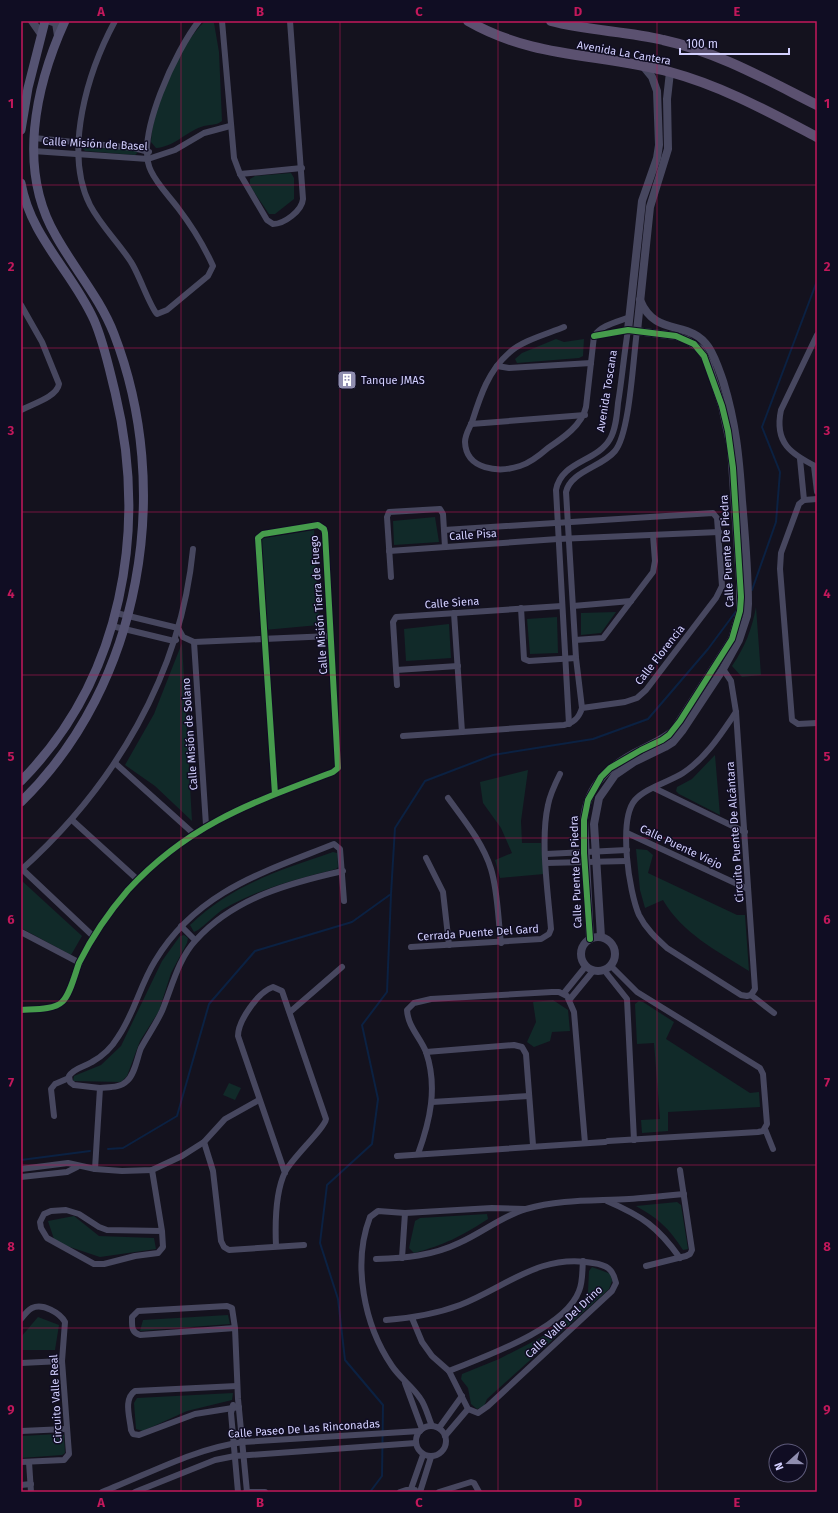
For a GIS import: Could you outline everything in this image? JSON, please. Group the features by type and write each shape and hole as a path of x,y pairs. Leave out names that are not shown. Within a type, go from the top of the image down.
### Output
{"main road":[{"path":"21,130 25,101 45,21"},
{"path":"21,802 48,771 85,718 110,668 128,616 138,573 143,522 139,439 127,376 114,335 94,294 59,241 47,219 36,184 33,151 41,92 58,36 65,21"},
{"name":"Avenida La Cantera","path":"468,21 497,36 531,48 643,66 670,72 732,94 816,135"},
{"name":"Avenida La Cantera","path":"551,21 662,40 702,51 745,69 817,105"},
{"path":"21,183 27,208 39,233 80,293 94,320 106,355 120,416 129,472 130,523 126,560 116,612 90,682 72,715 50,747 21,781"},
{"path":"120,416 139,439"}],"street":[{"path":"32,21 36,24 42,34"},
{"path":"50,21 56,23 58,36"},
{"path":"115,21 103,45 90,82 83,112 78,142 81,179 90,205 132,262 157,314 167,310 208,276 212,266 180,210 150,170 147,151 152,121 166,77 186,39 199,21"},
{"path":"222,22 234,158 240,174 267,220 272,224 279,224 300,209 303,205 302,168 290,21"},
{"name":"Avenida Toscana","path":"582,708 576,658 566,492 568,485 572,480 615,452 623,436 627,416 633,330 630,317 640,213 646,186 657,158 659,145 658,101 655,83 643,66"},
{"name":"Avenida Toscana","path":"569,724 556,490 560,477 568,470 603,448 613,434 640,300 650,207 655,188 664,167 668,149 667,99 670,72"},
{"path":"658,101 667,99"},
{"name":"Calle Misión de Basel","path":"33,151 148,159 175,150 204,133 230,126"},
{"name":"Calle Misión de Basel","path":"34,138 147,151 155,157"},
{"path":"240,174 302,168"},
{"path":"646,186 655,188"},
{"name":"Calle Puente De Piedra","path":"640,300 643,308 652,318 677,333"},
{"path":"594,336 633,330 631,303"},
{"path":"21,305 42,342 59,384 58,388 53,393 21,410"},
{"path":"21,317 27,314"},
{"path":"564,327 514,348 498,366 481,393 471,424 466,433 465,442 466,450 476,464 482,468 512,468 527,463 553,446 570,431 584,415 594,336 603,327 630,317"},
{"name":"Calle Puente De Piedra","path":"590,939 584,853 585,810 594,787 618,762 671,739 722,655 737,626 741,597 735,425 721,377 710,348 697,335 633,330"},
{"path":"817,335 784,405 779,420 780,429 789,451 800,459 816,467 817,492"},
{"path":"498,366 509,368 591,364"},
{"path":"471,424 584,415"},
{"path":"616,415 627,416"},
{"path":"613,434 623,436"},
{"path":"800,459 804,500"},
{"path":"817,499 804,500 799,504 783,546 780,569 792,720 798,724 817,723"},
{"path":"391,577 387,517 390,512 440,509 443,514 445,547"},
{"name":"Calle Florencia","path":"557,523 713,513 717,518 719,532 722,579 720,592 646,690 631,701 582,708"},
{"name":"Calle Puente De Piedra","path":"590,968 581,957 581,951 586,942 590,939 601,937 594,824 596,810 606,785 623,769 682,731 723,669 739,640 747,616 748,591 739,513"},
{"name":"Calle Pisa","path":"444,530 557,523"},
{"name":"Calle Misión Tierra de Fuego","path":"21,1010 54,1006 62,1002 94,937 115,906 138,880 170,851 206,826 233,812 336,771 339,765 325,533 324,529 318,525 263,534 258,538 275,794"},
{"path":"558,539 719,532"},
{"path":"575,640 603,638 653,572 655,561 653,534"},
{"name":"Calle Pisa","path":"389,551 558,539"},
{"path":"94,937 22,870 72,820 115,763 143,716 163,672 178,628 190,576 193,549"},
{"path":"573,606 631,601"},
{"name":"Calle Siena","path":"397,685 394,619 396,617 562,606"},
{"path":"521,608 524,659 529,661 576,658"},
{"path":"116,612 178,628 183,637 194,642 331,636"},
{"path":"454,613 462,732"},
{"path":"112,626 174,641 183,637"},
{"name":"Calle Misión de Solano","path":"194,642 206,826"},
{"path":"396,670 458,666"},
{"name":"Circuito Puente De Alcántara","path":"723,669 732,680 736,712 746,832 748,889 755,989 751,995"},
{"path":"403,736 569,724 578,718 582,708"},
{"path":"736,712 698,762 681,774 635,799 630,808 627,833 627,861 630,888 635,904 645,926 667,948 741,995 751,995 774,1013"},
{"path":"115,763 194,834"},
{"name":"Cerrada Puente Del Gard","path":"410,947 500,943 541,939 549,934 551,929 546,863 546,816 550,796 560,774"},
{"path":"654,788 746,832"},
{"path":"448,798 470,828 488,860 494,879 500,943"},
{"path":"72,820 138,880"},
{"name":"Calle Puente Viejo","path":"627,833 748,889"},
{"path":"54,1116 51,1089 55,1084 69,1078 73,1071 91,1063 104,1054 127,1023 155,961 180,926 208,902 244,880 334,844 340,849 343,871 344,901"},
{"path":"546,854 627,850"},
{"path":"426,858 443,892 450,945"},
{"path":"546,863 627,861"},
{"path":"69,1078 74,1084 100,1088 118,1086 128,1080 141,1049 162,1011 178,969 195,940 217,920 242,903 279,888 343,871"},
{"path":"180,926 195,940"},
{"path":"21,932 80,963"},
{"path":"590,968 604,970 611,966 615,956 614,946 601,937"},
{"path":"611,966 637,992 760,1068 763,1074 766,1108 767,1124 765,1129 773,1149"},
{"path":"290,1012 342,967"},
{"path":"564,993 590,968"},
{"path":"570,999 590,968"},
{"path":"604,970 628,999 634,1140"},
{"path":"276,1246 278,1205 285,1173 295,1156 323,1127 326,1119 282,991 273,987 260,995 239,1025 238,1036 285,1173"},
{"path":"418,1154 425,1133 432,1102 432,1078 426,1052 409,1022 407,1010 414,1003 431,999 552,992 564,993 570,999 574,1012 585,1142"},
{"path":"628,999 637,992"},
{"path":"426,1052 519,1045 525,1050 533,1145"},
{"path":"95,1169 100,1088"},
{"path":"432,1102 529,1096"},
{"path":"21,1169 68,1164 76,1167 122,1171 152,1170 182,1156 204,1142 225,1120 259,1100"},
{"path":"397,1156 533,1145 758,1132 765,1129"},
{"path":"204,1142 212,1167 221,1241 224,1247 229,1250 304,1245"},
{"path":"21,1177 67,1172 76,1167"},
{"path":"152,1170 162,1231 163,1247 158,1253 135,1256 100,1264 84,1259 46,1238 40,1222 44,1214 51,1211 66,1210 79,1214 99,1227 107,1230 162,1231"},
{"path":"646,1266 680,1258 690,1254 692,1250 680,1170"},
{"path":"376,1259 426,1255 459,1243 501,1220 525,1209 559,1202 684,1194"},
{"path":"604,1200 626,1209 656,1229 680,1258"},
{"path":"432,1426 420,1398 404,1380 383,1351 376,1336 364,1297 362,1279 364,1241 369,1220 372,1214 378,1212 405,1213 492,1208 525,1209"},
{"path":"402,1258 405,1213"},
{"path":"449,1371 505,1349 540,1329 562,1312 575,1299 579,1292 583,1261"},
{"name":"Calle Valle Del Drino","path":"386,1320 412,1318 460,1305 532,1269 548,1264 583,1261 601,1264 612,1270 616,1283 612,1291 483,1410 478,1413 468,1409"},
{"name":"Circuito Valle Real","path":"21,1318 29,1310 37,1306 42,1306 63,1318 66,1326 62,1361 69,1454 67,1459 21,1462"},
{"path":"235,1328 140,1335 136,1334 132,1329 132,1317 138,1311 227,1306 233,1310 235,1328 238,1400 247,1492 265,1492"},
{"path":"412,1318 427,1349 449,1371 468,1409 445,1436"},
{"path":"21,1363 62,1361"},
{"path":"404,1380 421,1430 416,1443 423,1455 416,1491"},
{"path":"237,1386 136,1391 130,1395 128,1401 131,1430 136,1436 194,1414 239,1407"},
{"path":"439,1428 462,1396"},
{"path":"238,1400 231,1408 232,1443 238,1492"},
{"path":"421,1430 432,1426 439,1428 445,1436 445,1448 439,1454 431,1457 423,1455"},
{"path":"21,1431 66,1429"},
{"name":"Calle Paseo De Las Rinconadas","path":"102,1492 203,1450 232,1443 421,1430"},
{"name":"Calle Paseo De Las Rinconadas","path":"135,1492 216,1460 243,1454 416,1443"},
{"path":"416,1491 431,1457"},
{"path":"29,1462 31,1492"},
{"path":"439,1492 470,1482 474,1483 479,1492"},
{"path":"22,1492 21,1484 31,1484"},
{"path":"400,1492 416,1491"}],"green space":[{"path":"205,21 214,23 219,52 222,121 217,124 195,129 169,145 156,148 151,142 156,112 162,95 185,46"},
{"path":"83,146 135,150 138,152 135,155 85,151 82,148"},
{"path":"291,173 294,178 294,199 275,214 269,214 250,186 250,179 255,176"},
{"path":"556,339 564,342 584,339 583,356 579,358 517,363 515,359 522,353"},
{"path":"435,517 439,542 394,545 393,521"},
{"path":"314,530 319,625 264,630 258,539"},
{"path":"756,607 761,675 742,677 732,666 741,652 747,638"},
{"path":"616,612 601,633 581,635 581,613"},
{"path":"557,617 558,653 530,654 527,619"},
{"path":"449,624 451,658 406,661 404,629"},
{"path":"182,643 192,821 155,786 125,765 154,714"},
{"path":"715,755 720,815 676,791 677,787 692,779"},
{"path":"528,770 521,821 522,843 541,843 544,874 500,878 495,860 512,853 501,828 483,803 480,782"},
{"path":"636,849 647,850 653,855 648,873 737,915 745,915 749,971 690,932 671,912 663,900 645,908 640,890"},
{"path":"333,852 337,853 338,867 336,869 263,890 249,896 222,910 194,932 190,925 223,899 257,880"},
{"path":"22,881 82,936 71,955 21,928"},
{"path":"184,935 188,938 187,943 171,973 159,1011 140,1041 127,1076 121,1082 73,1081 74,1076 101,1065 121,1046 162,961 180,936"},
{"path":"553,1000 568,1010 570,1031 552,1032 550,1041 534,1047 527,1042 536,1022 533,1002"},
{"path":"639,1001 643,1002 674,1022 666,1039 750,1093 759,1092 760,1107 668,1112 668,1131 642,1133 641,1120 660,1119 654,1043 637,1044 635,1004"},
{"path":"229,1083 241,1088 235,1100 223,1095"},
{"path":"677,1202 681,1205 688,1249 683,1250 663,1225 651,1215 636,1206"},
{"path":"487,1214 488,1219 461,1235 435,1247 414,1253 409,1248 415,1221 420,1218"},
{"path":"74,1216 99,1236 154,1238 156,1249 100,1257 55,1242 48,1221"},
{"path":"592,1267 611,1274 612,1281 609,1289 487,1399 484,1406 477,1409 471,1404 468,1388 461,1379 462,1374 499,1359 540,1338 577,1310 588,1292 589,1271"},
{"path":"228,1315 230,1324 140,1331 143,1320"},
{"path":"38,1317 59,1325 55,1350 21,1350 21,1337"},
{"path":"233,1393 232,1400 187,1411 143,1431 136,1429 134,1403 137,1398"},
{"path":"64,1435 65,1453 62,1455 21,1458 21,1436"}],"waterway":[{"path":"752,590 776,522 780,472 762,427 817,281"},
{"path":"108,1149 123,1148 177,1116 209,1004 255,951 352,922 391,894 395,828 425,781 493,755 593,739 648,719 708,649 737,610"},
{"path":"370,1492 382,1476 383,1405 345,1360 338,1299 320,1243 327,1185 372,1144 378,1099 362,1025 387,992 391,894"},
{"path":"21,1160 90,1151"}],"cycle path":[{"path":"590,939 584,853 584,820 588,800 601,777 610,768 662,740 669,735 680,721 732,639 740,611 741,597 733,468 728,431 722,406 704,356 694,344 676,336 628,330 594,336"},
{"path":"21,1010 48,1008 58,1005 65,999 84,953 114,907 128,890 151,867 174,848 223,818 275,794 333,772 338,768 325,533 324,529 318,525 263,534 258,538 275,794"}],"place":[{"name":"Tanque JMAS","path":"347,380"}]}
